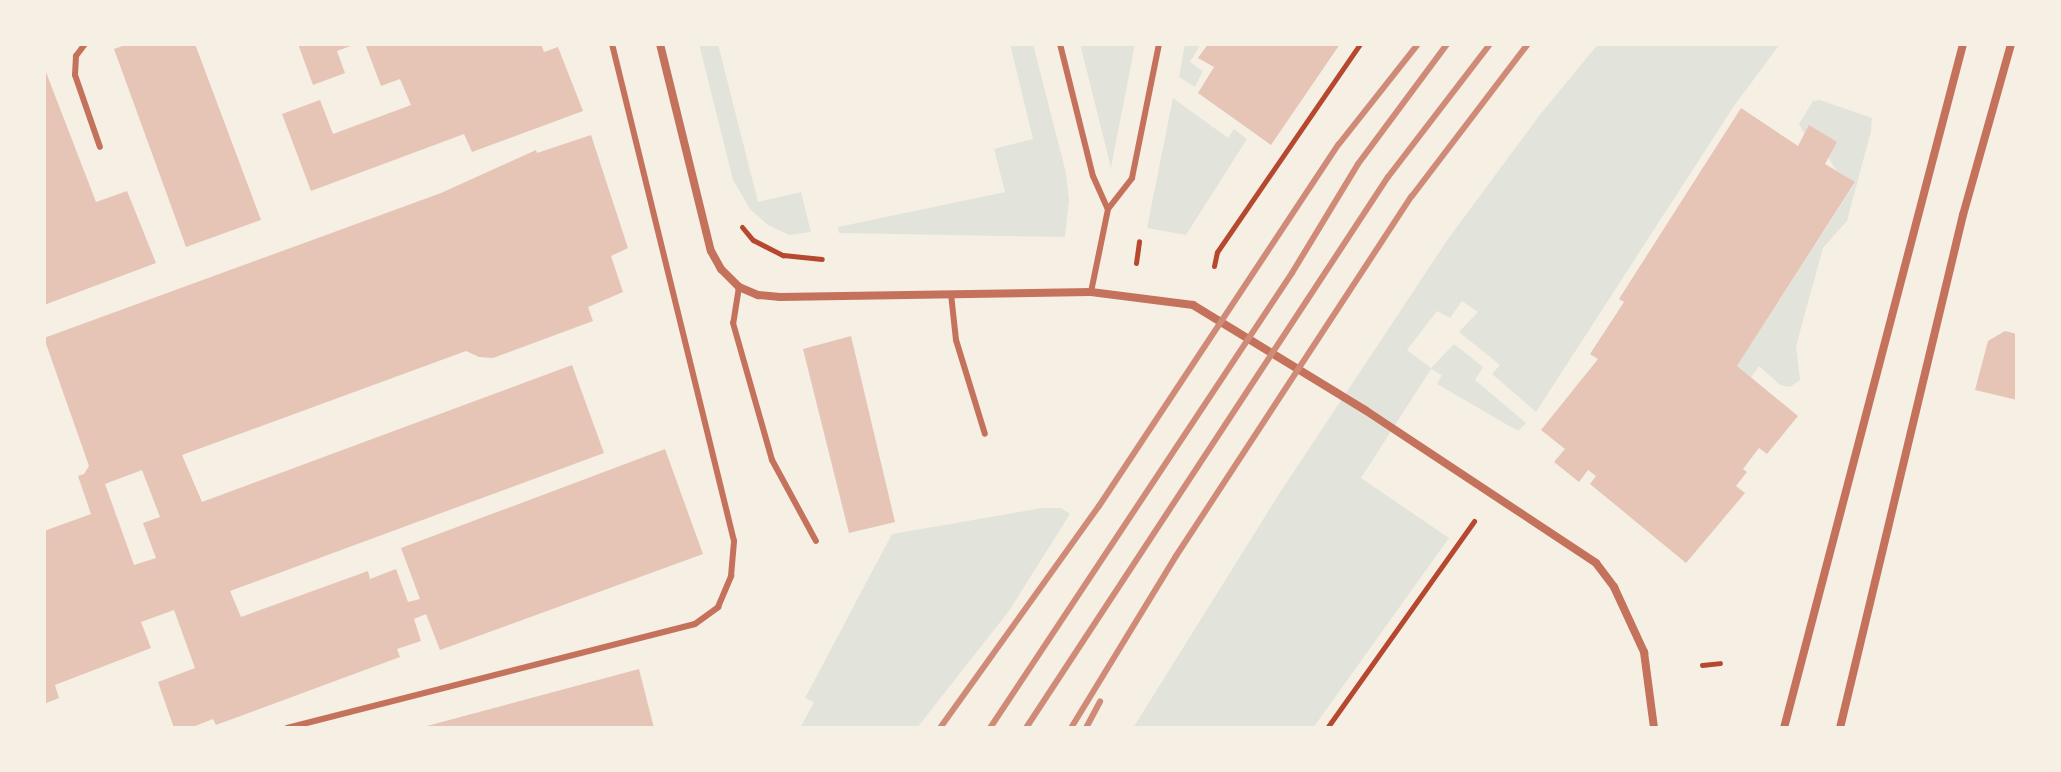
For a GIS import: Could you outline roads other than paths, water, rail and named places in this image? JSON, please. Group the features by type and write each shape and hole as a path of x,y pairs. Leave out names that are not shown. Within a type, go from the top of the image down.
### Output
{"street":[{"path":"660,44 711,251 721,269 739,287 758,295 780,297 1091,292 1193,305 1492,493 1596,563 1614,587 1644,652 1654,728"},
{"path":"1784,728 1963,44"},
{"path":"1840,728 1963,215 2011,44"}],"lane":[{"path":"85,44 76,56 75,75 100,147"},
{"path":"287,728 695,624 718,607 731,576 734,541 612,44"},
{"path":"1060,44 1093,176 1108,209"},
{"path":"1091,292 1108,209 1132,178 1159,44"},
{"path":"739,287 733,323 772,460 816,541"},
{"path":"951,294 956,340 985,434"}],"railway":[{"path":"940,728 1099,506 1339,144 1418,44"},
{"path":"990,728 1292,273 1358,164 1447,44"},
{"path":"1026,728 1388,177 1490,44"},
{"path":"1071,728 1176,556 1412,196 1528,44"},
{"path":"1086,728 1100,702"}]}
